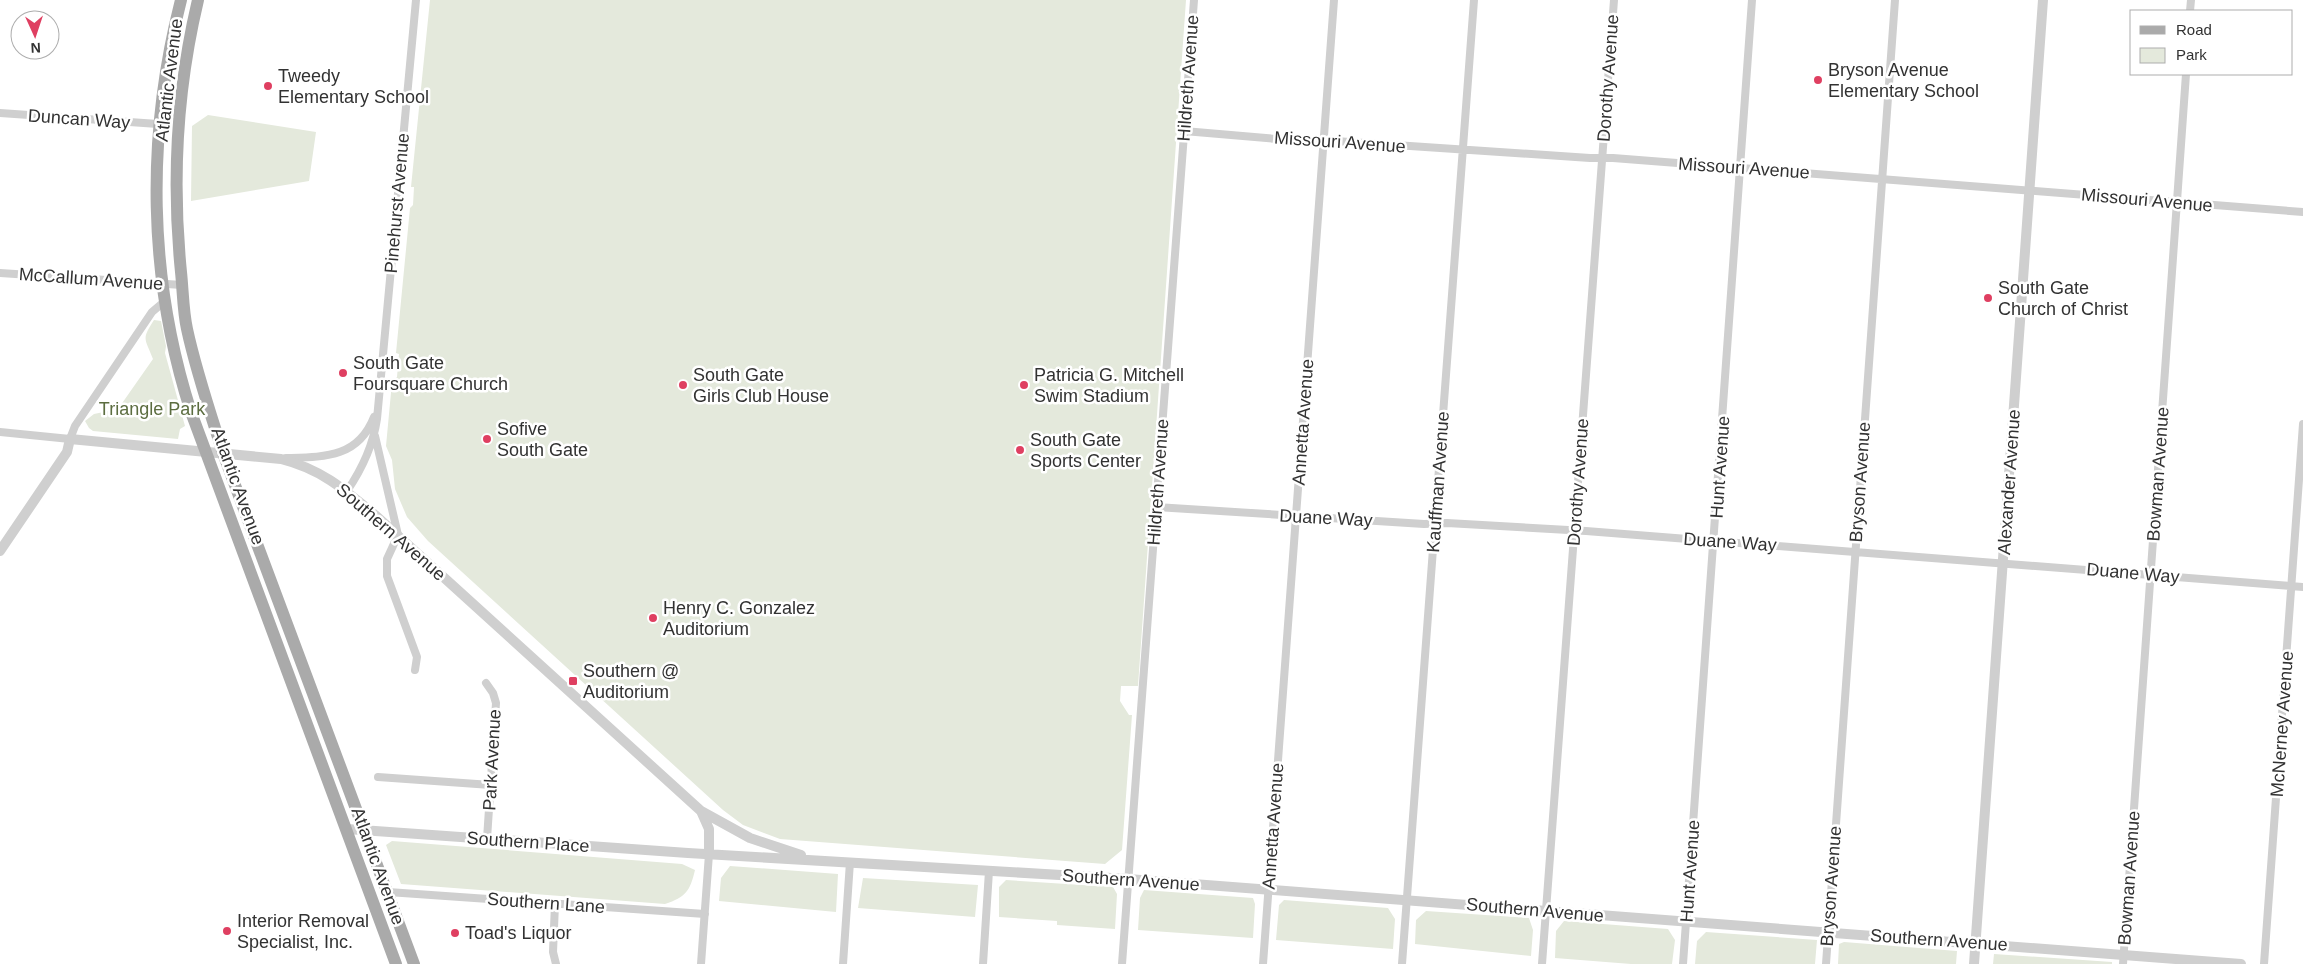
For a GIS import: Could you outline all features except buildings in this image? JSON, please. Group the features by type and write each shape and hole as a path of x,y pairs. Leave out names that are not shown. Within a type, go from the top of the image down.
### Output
{"main road":[{"name":"Atlantic Avenue","path":"181,0 163,85 158,124 156,200 164,300 183,386 396,964"},
{"name":"Atlantic Avenue","path":"198,0 190,38 176,168 182,286 187,327 204,392 224,453 414,964"}],"street":[{"name":"Pinehurst Avenue","path":"347,491 365,462 375,433 416,0"},
{"name":"Hildreth Avenue","path":"1122,964 1194,0"},
{"name":"Annetta Avenue","path":"1263,964 1334,0"},
{"name":"Kauffman Avenue","path":"1402,964 1474,0"},
{"name":"Dorothy Avenue","path":"1542,964 1614,0"},
{"name":"Hunt Avenue","path":"1683,964 1715,541 1752,0"},
{"name":"Bryson Avenue","path":"1826,964 1895,0"},
{"name":"Alexander Avenue","path":"1974,964 2043,0"},
{"name":"Bowman Avenue","path":"2123,959 2186,75"},
{"name":"Duncan Way","path":"0,113 158,124"},
{"name":"Missouri Avenue","path":"1184,131 1602,158 2303,212"},
{"name":"McCallum Avenue","path":"0,273 182,286"},
{"path":"0,551 67,452 75,426 152,312 164,300"},
{"name":"Pinehurst Avenue","path":"281,459 332,455 345,450 364,436 378,405"},
{"name":"McNerney Avenue","path":"2264,964 2303,424"},
{"name":"Southern Avenue","path":"0,432 281,459 316,470 347,491 398,535 701,811 750,838 791,852 828,861"},
{"name":"Pinehurst Avenue","path":"375,433 398,535"},
{"name":"Duane Way","path":"1156,507 1575,531 2303,587"},
{"path":"398,535 387,559 387,576 417,657 415,670"},
{"name":"Park Avenue","path":"486,683 493,692 496,703 487,839"},
{"path":"378,777 491,785"},
{"name":"Southern Avenue","path":"701,811 709,828 709,854 1269,889 1547,912 1976,942 2123,959 2241,964"},
{"name":"Southern Place","path":"347,830 709,854"},
{"path":"701,964 709,854"},
{"path":"843,964 850,862"},
{"path":"983,964 989,871"},
{"name":"Southern Lane","path":"388,892 705,914"},
{"path":"555,904 553,952 556,964"}],"green space":[{"path":"430,0 1186,0 1138,686 1121,686 1120,701 1129,715 1132,715 1122,850 1105,864 780,839 743,825 723,810 428,541 407,517 395,489 392,460 386,446 392,382 397,377 399,354 396,353 410,208 413,205 414,187 411,187"},
{"path":"208,115 316,132 309,181 191,201 192,126"},
{"name":"Triangle Park","path":"154,320 161,321 166,346 165,353 185,426 180,429 178,439 93,431 85,421 94,414 118,409 153,359 146,343 146,336"},
{"path":"392,841 682,864 695,870 686,892 678,899 665,904 401,884 386,845"},
{"path":"730,866 838,874 836,912 719,901 721,878"},
{"path":"863,878 978,885 975,917 858,908"},
{"path":"1006,880 1113,887 1117,894 1115,929 1057,925 1057,921 999,917 999,887"},
{"path":"1144,890 1253,898 1255,904 1253,938 1138,930 1140,898"},
{"path":"1284,900 1388,908 1395,919 1393,949 1276,940 1279,905"},
{"path":"1426,911 1529,918 1533,930 1531,956 1415,944 1416,920"},
{"path":"1564,921 1668,929 1675,940 1672,964 1631,964 1555,958 1556,931"},
{"path":"1706,932 1817,940 1815,964 1695,964 1697,941"},
{"path":"1844,942 1957,951 1956,964 1838,964 1839,944"},
{"path":"1994,954 2112,962 2112,964 1993,964"}],"place":[{"name":"Bryson Avenue Elementary School","path":"1818,80"},
{"name":"Tweedy Elementary School","path":"268,86"},
{"name":"South Gate Church of Christ","path":"1988,298"},
{"name":"South Gate Foursquare Church","path":"343,373"},
{"name":"South Gate Girls Club House","path":"683,385"},
{"name":"Patricia G. Mitchell Swim Stadium","path":"1024,385"},
{"name":"Sofive South Gate","path":"487,439"},
{"name":"South Gate Sports Center","path":"1020,450"},
{"name":"Henry C. Gonzalez Auditorium","path":"653,618"},
{"name":"Southern @ Auditorium","path":"573,681"},
{"name":"Interior Removal Specialist, Inc.","path":"227,931"},
{"name":"Toad's Liquor","path":"455,933"}]}
